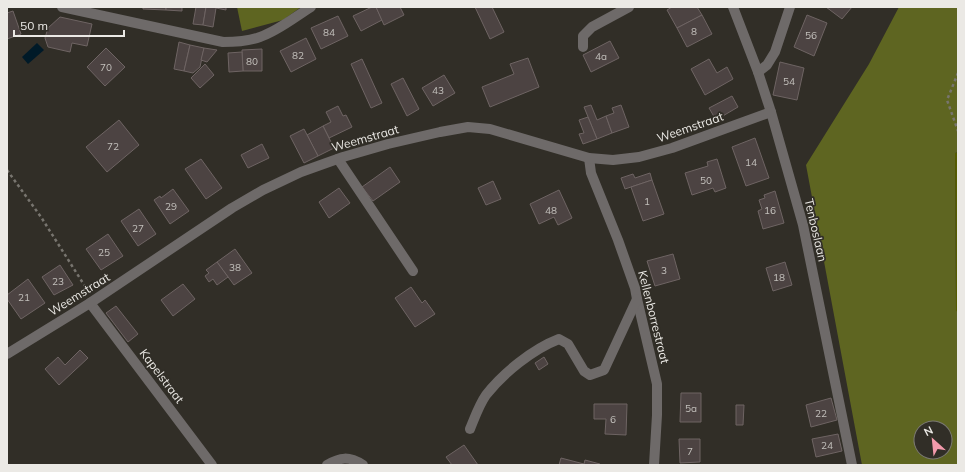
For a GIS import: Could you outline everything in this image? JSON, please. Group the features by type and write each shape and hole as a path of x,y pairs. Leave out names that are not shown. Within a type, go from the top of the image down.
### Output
{"street":[{"path":"62,7 224,42 240,42 261,37 285,24 311,7"},
{"path":"583,46 583,36 592,27 628,7"},
{"name":"Tenboslaan","path":"733,7 758,72 771,112 803,225 852,465"},
{"path":"758,72 767,65 775,52 790,7"},
{"name":"Weemstraat","path":"7,354 92,302 232,208 263,190 301,172 338,159 388,144 468,127 490,129 589,158 613,160 639,157 672,148 771,112"},
{"name":"Kellenborrestraat","path":"589,158 592,173 635,288 636,299 657,384 654,465"},
{"path":"338,159 413,271"},
{"path":"470,429 478,410 487,395 527,356 548,343 559,339 568,344 584,371 590,375 604,370 636,299"},
{"name":"Kapelstraat","path":"92,302 212,465"},
{"path":"327,465 344,458 356,461 363,465"}],"path":[{"path":"958,73 947,100 958,131"},
{"path":"7,170 41,217 92,302"}],"green space":[{"path":"237,7 301,7 283,20 242,31"},
{"path":"899,7 958,7 958,152 955,153 956,311 958,312 958,465 862,465 806,165 869,64"},
{"path":"958,152 958,312 956,312 955,153"}],"water":[{"path":"37,43 44,50 28,64 22,57"}],"building":[{"path":"143,7 166,7 166,10 143,9"},
{"path":"166,7 182,7 182,11 166,10"},
{"path":"196,7 206,7 203,25 193,24"},
{"path":"206,7 226,7 226,10 216,8 213,27 203,25"},
{"path":"372,7 376,7 382,20 361,31 353,16"},
{"path":"376,7 400,7 404,15 384,25"},
{"path":"475,7 492,7 504,32 490,39"},
{"path":"672,7 697,7 702,15 677,28 667,10"},
{"path":"826,7 852,7 842,19"},
{"path":"13,11 21,34 7,39 7,13"},
{"path":"702,15 712,34 687,47 677,28"},
{"path":"807,15 827,23 814,56 794,47"},
{"path":"338,16 348,36 321,49 311,28"},
{"path":"60,17 92,24 87,46 72,43 70,52 48,47 45,38 48,28"},
{"path":"306,38 316,59 291,72 280,51"},
{"path":"610,41 619,58 591,72 583,55"},
{"path":"179,42 190,45 184,71 174,69"},
{"path":"190,45 204,48 200,67 193,73 184,71"},
{"path":"106,48 125,67 105,86 87,67"},
{"path":"204,48 217,50 207,62 201,60"},
{"path":"262,49 262,71 243,71 242,50"},
{"path":"242,52 243,71 229,72 228,53"},
{"path":"528,58 539,87 490,107 482,87 514,74 510,64"},
{"path":"362,59 382,103 371,108 351,64"},
{"path":"709,59 717,73 727,67 733,79 705,95 691,69"},
{"path":"780,62 804,68 797,100 773,95"},
{"path":"205,64 214,75 200,88 191,78"},
{"path":"444,75 455,93 433,106 422,88"},
{"path":"403,78 419,109 407,116 391,84"},
{"path":"732,96 738,107 716,120 709,108"},
{"path":"591,105 597,120 606,116 612,133 597,139 584,107"},
{"path":"621,105 629,127 612,133 606,116 614,113 612,108"},
{"path":"338,106 343,116 346,115 352,127 329,138 323,126 331,122 326,112"},
{"path":"588,117 597,139 583,144 579,134 584,133 579,120"},
{"path":"119,120 139,145 107,172 86,147"},
{"path":"323,126 334,148 318,156 307,135"},
{"path":"304,129 318,156 304,163 290,136"},
{"path":"755,138 769,178 746,186 732,147"},
{"path":"262,144 269,158 248,168 241,155"},
{"path":"201,159 222,188 206,199 185,169"},
{"path":"717,159 726,188 715,192 713,188 692,195 685,173 708,166 707,162"},
{"path":"390,167 400,182 373,201 362,187"},
{"path":"650,173 652,180 625,189 621,178 633,174 635,178"},
{"path":"652,180 664,214 643,221 631,187"},
{"path":"493,181 501,199 486,205 478,188"},
{"path":"339,188 350,203 329,218 319,202"},
{"path":"173,189 189,211 170,224 154,200 160,196 161,198"},
{"path":"559,190 572,218 558,225 554,217 539,224 530,204"},
{"path":"775,191 784,223 763,229 758,211 762,209 759,200 765,198 764,195"},
{"path":"139,209 156,234 138,246 121,221"},
{"path":"108,234 123,256 101,270 86,249"},
{"path":"235,249 252,273 234,285 217,262"},
{"path":"673,254 680,279 655,286 647,261"},
{"path":"217,262 228,277 217,285 213,279 209,282 205,276 209,273 206,270"},
{"path":"785,262 792,285 773,291 766,268"},
{"path":"60,265 73,285 54,295 42,277"},
{"path":"28,279 45,303 21,319 7,299 7,295"},
{"path":"183,284 195,299 173,316 161,300"},
{"path":"411,287 422,303 425,300 435,314 415,327 395,298"},
{"path":"116,306 138,334 128,342 106,313"},
{"path":"80,350 88,358 59,385 45,369 58,357 65,365"},
{"path":"544,357 548,364 539,370 535,363"},
{"path":"681,393 701,393 701,422 680,422"},
{"path":"831,398 837,420 811,427 806,405"},
{"path":"594,404 627,404 626,435 605,434 606,419 594,419"},
{"path":"736,405 744,405 743,425 736,425"},
{"path":"838,434 842,451 816,457 812,439"},
{"path":"679,439 700,439 700,462 680,463"},
{"path":"464,445 478,465 452,465 446,457"},
{"path":"561,458 584,464 585,460 600,465 559,465"}]}
